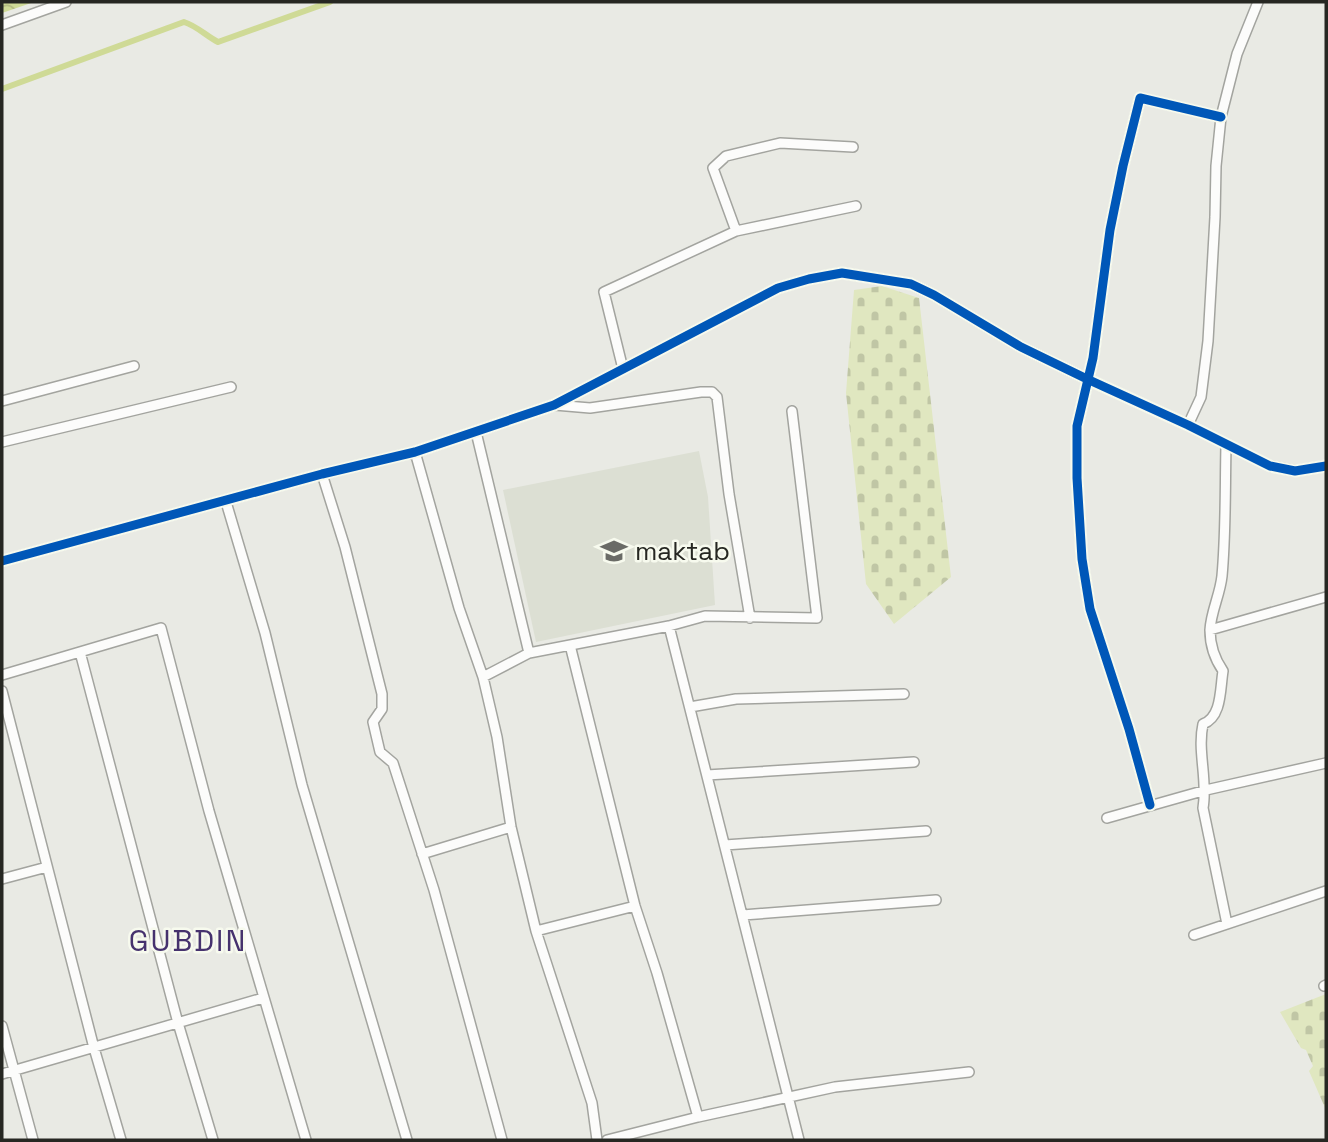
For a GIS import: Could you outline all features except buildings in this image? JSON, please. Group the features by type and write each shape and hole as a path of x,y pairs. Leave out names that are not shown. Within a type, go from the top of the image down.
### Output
{"street":[{"path":"2,25 66,2"},
{"path":"1188,425 1200,397 1208,341 1216,166 1221,117 1237,54 1258,2"},
{"path":"1150,805 1090,608 1077,478 1077,426 1093,358 1110,230 1140,99 1221,117"},
{"path":"736,231 713,168 726,156 780,143 853,147"},
{"path":"623,369 604,292 736,231 856,205"},
{"path":"2,561 322,474 415,452 476,432 554,405 778,288 842,273 911,284 1021,346 1270,466 1295,471 1326,466"},
{"path":"2,401 134,366"},
{"path":"2,442 231,387"},
{"path":"554,405 590,408 701,392 712,392 717,397 729,494 750,618"},
{"path":"483,677 529,653 669,626 705,616 817,618 792,411"},
{"path":"476,432 529,653"},
{"path":"1226,445 1224,556 1210,630 1213,657 1223,671 1217,711 1211,721 1203,724 1200,735 1206,790 1203,808 1227,924"},
{"path":"415,452 459,608 483,677 497,737 511,827 536,930 592,1103 597,1140"},
{"path":"322,474 345,547 382,694 382,709 373,722 380,752 393,763 422,854 502,1140"},
{"path":"226,502 265,633 302,785 407,1140"},
{"path":"1210,630 1326,597"},
{"path":"669,626 799,1140"},
{"path":"2,675 161,628 209,811 306,1140"},
{"path":"570,645 635,906 665,997 698,1117"},
{"path":"80,652 178,1023 213,1140"},
{"path":"2,691 94,1048 121,1140"},
{"path":"690,707 736,699 904,694"},
{"path":"707,775 914,762"},
{"path":"1107,818 1206,790 1326,763"},
{"path":"422,854 511,827"},
{"path":"725,845 926,831"},
{"path":"2,879 47,867"},
{"path":"1194,935 1326,891"},
{"path":"743,915 936,900"},
{"path":"536,930 635,906"},
{"path":"2,1074 263,998"},
{"path":"2,1026 33,1140"},
{"path":"607,1140 835,1087 969,1072"}],"shaded area":[{"name":"maktab","path":"699,451 708,497 715,605 536,642 503,490"}],"green space":[{"path":"882,286 919,298 951,577 894,624 866,584 846,393 854,290"},
{"path":"1326,994 1326,1110 1309,1071 1313,1066 1306,1050 1301,1048 1280,1012"}],"water":[{"path":"2,2 34,2 2,13"}],"waterway":[{"path":"2,89 184,22 218,42 330,2"}],"cycle path":[{"path":"1150,805 1129,729 1090,609 1082,559 1077,426 1093,358 1110,230 1140,98 1221,117"},
{"path":"2,561 322,474 415,452 554,405 778,288 842,273 911,284 1021,347 1270,466 1295,471 1326,466"}],"place":[{"name":"maktab","path":"614,551"}],"district":[{"name":"GUBDIN","path":"188,940"}]}
